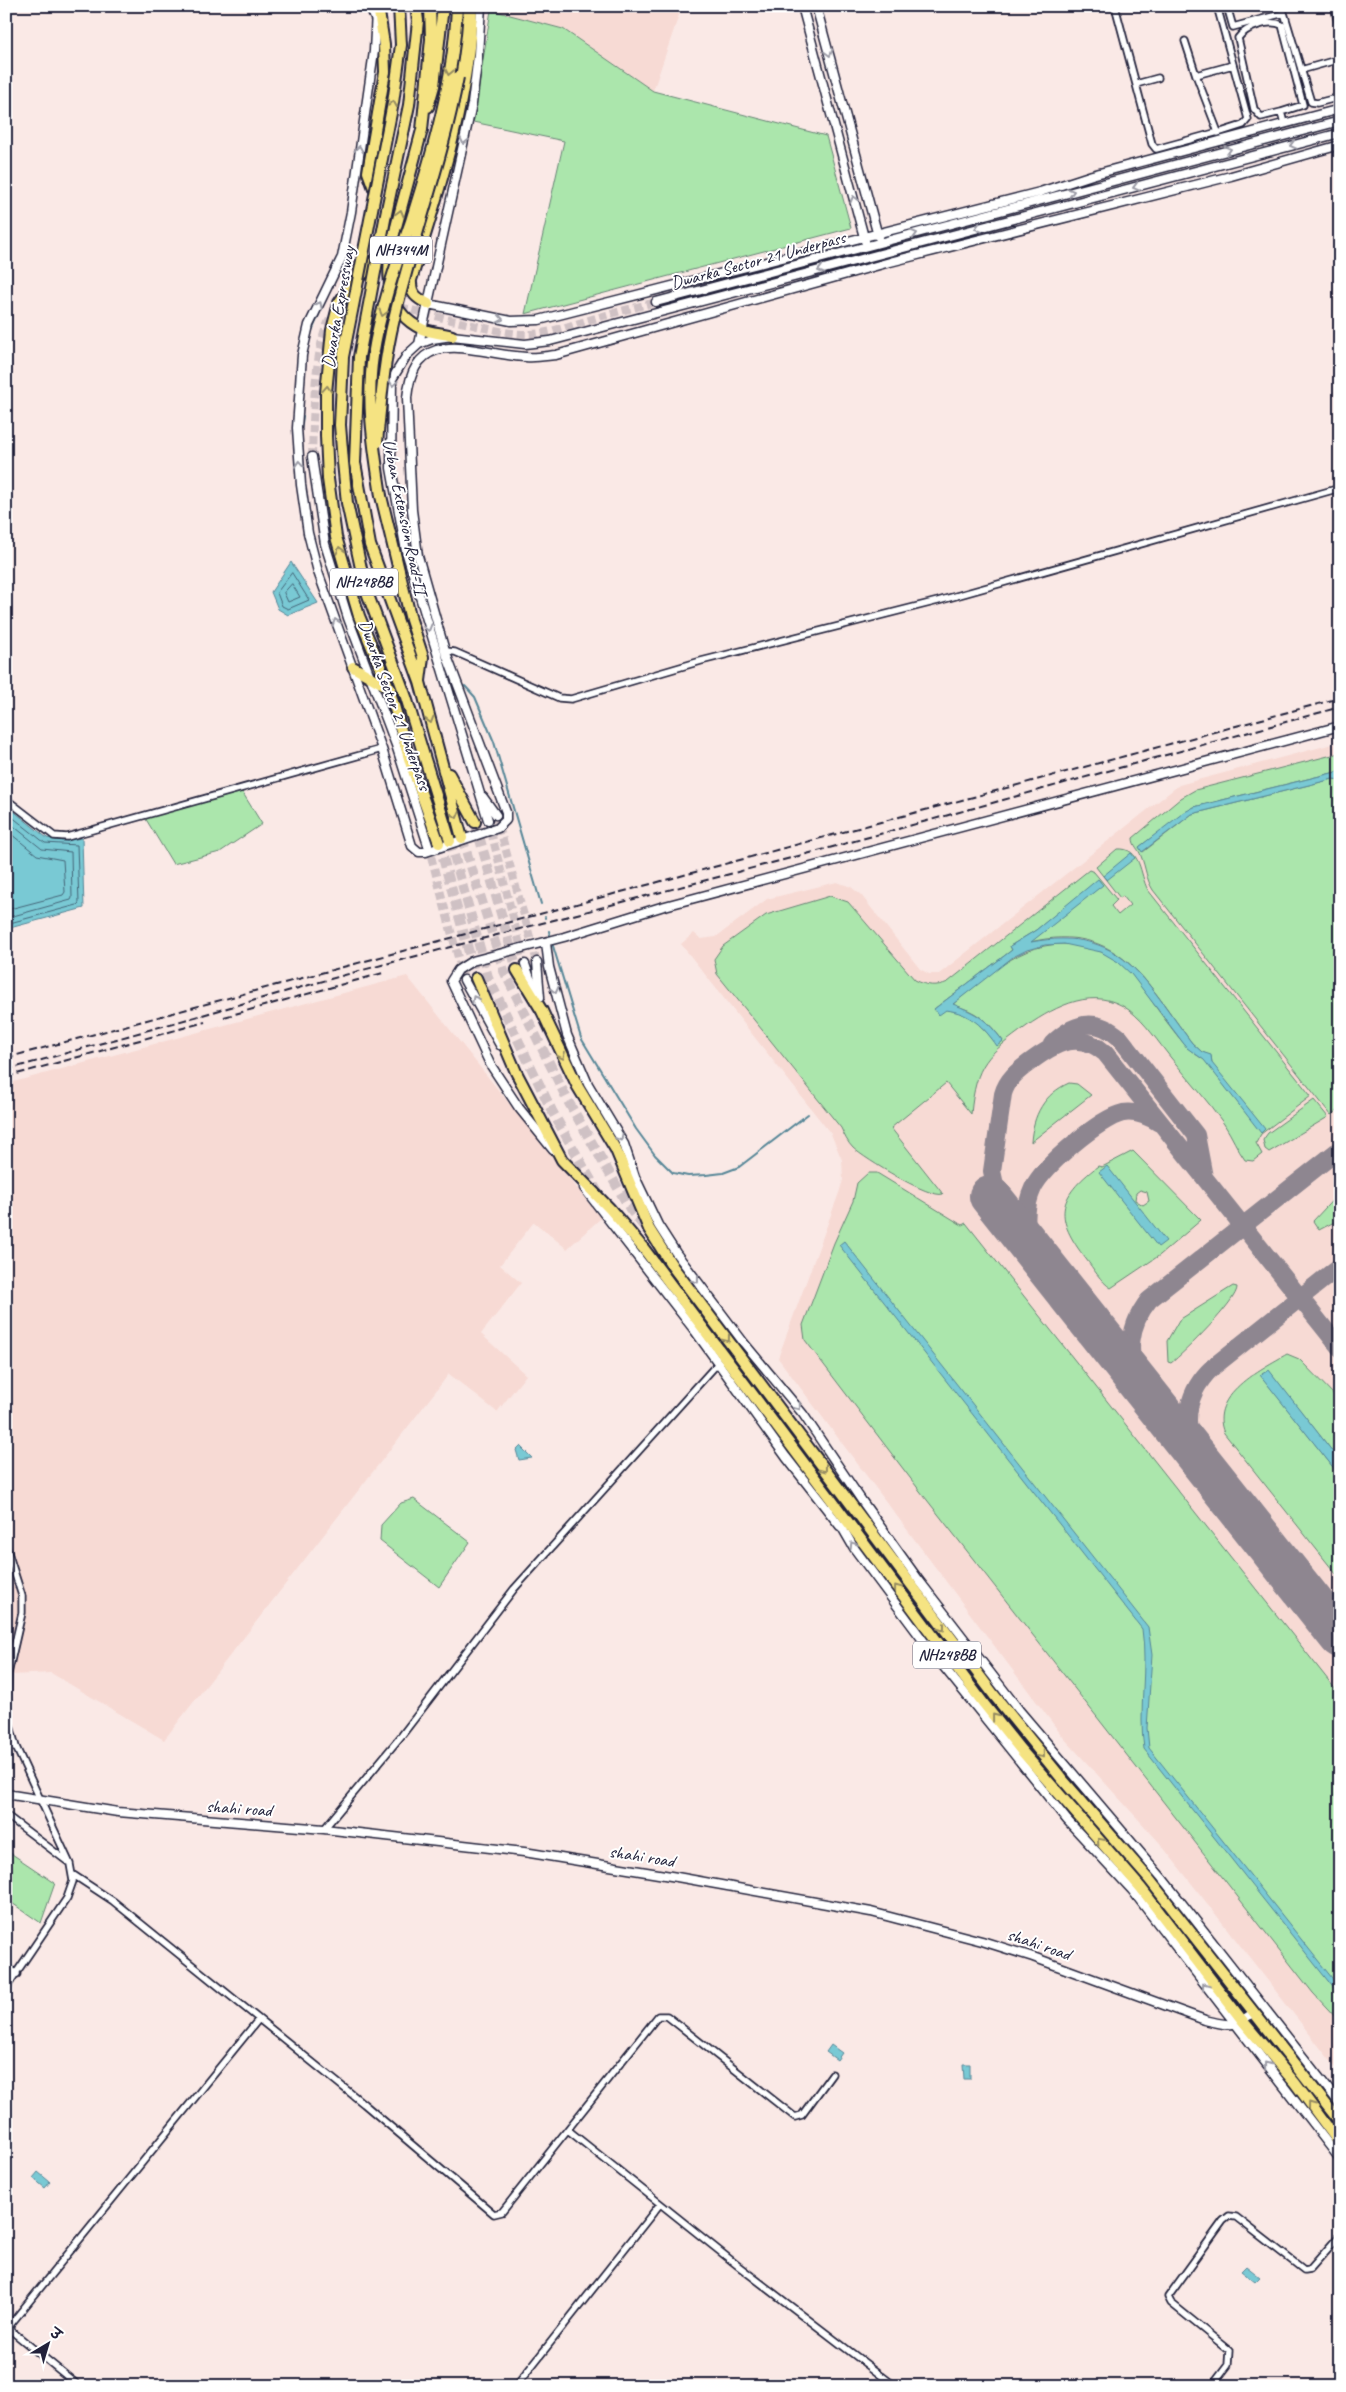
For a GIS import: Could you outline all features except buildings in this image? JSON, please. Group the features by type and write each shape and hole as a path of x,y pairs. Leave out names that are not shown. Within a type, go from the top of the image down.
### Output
{"highway":[{"path":"375,191 368,172 385,72 382,28 378,6"},
{"name":"Dwarka Expressway","path":"399,6 401,45 398,72 342,357 340,425 347,503 365,587 406,697"},
{"name":"Dwarka Expressway","path":"416,6 418,21 409,105 359,357 355,462 370,545 420,682"},
{"path":"422,130 431,39 430,6"},
{"path":"443,6 434,86 392,242 390,281 396,306 422,328 452,336"},
{"name":"Urban Extension Road-II","path":"420,682 422,657 390,541 381,496 372,432 370,392 373,356 390,281 433,146 442,107 456,34 457,6"},
{"path":"376,461 386,359 442,149 458,77 465,6"},
{"path":"407,283 431,217 461,106 471,37 472,6"},
{"path":"392,242 347,291 340,303 332,330 326,393 328,480 336,537 359,616 389,688 410,762 439,843"},
{"path":"390,281 407,283 415,297 428,304"},
{"path":"353,667 406,697"},
{"name":"NH248BB","path":"420,682 462,838"},
{"name":"NH248BB","path":"406,697 424,762 450,841"},
{"path":"440,758 475,822"},
{"path":"410,762 424,762"},
{"path":"521,967 542,1011"},
{"path":"476,978 516,1072 562,1160"},
{"name":"NH248BB","path":"542,1011 578,1087 616,1150 641,1212 673,1267 976,1672 1063,1780 1150,1878 1253,2013 1340,2122"},
{"name":"NH248BB","path":"562,1160 610,1209 644,1249 721,1360 846,1526 1020,1749 1141,1888 1239,2022 1294,2083 1340,2144"}],"street":[{"path":"368,6 375,21"},
{"path":"378,6 375,21 374,51 346,239 342,257 309,325 302,355 297,428 301,485 312,551 382,749 412,846 419,852 426,852 498,828 506,820 506,812 445,651 418,556 414,535 407,398 408,383 413,371 426,356 451,346 526,357 549,355 890,262 1231,176 1340,145"},
{"path":"419,344 472,104 481,6"},
{"path":"802,6 870,257"},
{"path":"816,6 882,253"},
{"path":"1115,6 1152,144 1156,149 1243,125 1248,119 1217,6"},
{"path":"428,304 511,321 539,320 877,232 1040,192 1092,175 1339,109 1338,98 1317,103 1311,102 1283,10 1233,27 1227,6"},
{"path":"1334,6 1340,31"},
{"path":"1275,22 1282,25 1303,105 1281,112 1261,117 1254,109 1238,38 1244,30 1275,22"},
{"path":"1185,41 1221,140"},
{"path":"1301,70 1340,59"},
{"path":"1196,75 1233,65"},
{"path":"1136,84 1158,78"},
{"path":"1281,112 1284,123"},
{"name":"Dwarka Sector 21 Underpass","path":"656,302 1340,121"},
{"path":"488,820 440,668 406,551 391,468 392,379 400,363 419,344 452,336 525,344 550,341 1340,133"},
{"path":"642,330 649,316"},
{"name":"Dwarka Sector 21 Underpass","path":"312,457 324,544 348,618 372,678 428,845"},
{"path":"445,651 455,652 558,698 571,700 701,661 938,601 1340,488"},
{"path":"440,668 450,666"},
{"path":"562,1160 519,1108 490,1064 451,981 458,970 472,961 546,942 661,907 1340,726"},
{"path":"6,799 54,836 67,837 382,749"},
{"path":"478,789 496,815"},
{"path":"546,942 549,967 567,1035 588,1084 624,1144 635,1178 658,1225 676,1254 744,1344 810,1423 848,1482 918,1579 1019,1710 1162,1878 1340,2104"},
{"path":"537,962 542,1011"},
{"path":"464,980 516,1072"},
{"path":"324,1829 402,1735 514,1589 721,1360"},
{"path":"6,1546 22,1596 22,1613 10,1667 7,1697 9,1722 16,1747 42,1800 70,1864 72,1874 67,1898 6,1988"},
{"path":"6,1746 16,1747"},
{"name":"shahi road","path":"6,1794 118,1812 324,1829 524,1852 871,1912 982,1941 1033,1957 1205,2020 1230,2026 1239,2022"},
{"path":"6,1815 70,1864"},
{"path":"72,1874 113,1901 494,2214 502,2212 656,2019 662,2015 667,2016 795,2117 802,2115 832,2074"},
{"path":"6,1967 17,1974"},
{"path":"1253,2013 1239,2022 1340,2159"},
{"path":"79,2386 7,2329 258,2020"},
{"path":"568,2130 660,2204 895,2386"},
{"path":"516,2386 598,2279 660,2204"},
{"path":"1212,2386 1228,2365 1229,2350 1171,2303 1168,2297 1223,2221 1229,2216 1236,2217 1304,2270 1310,2269 1340,2235"}],"shaded area":[{"path":"491,6 682,6 653,91 563,29 491,10"},
{"path":"1340,742 1340,2073 1159,1842 1063,1737 778,1358 839,1193 843,1180 842,1160 831,1134 681,944 694,933 701,939 716,937 767,899 837,882 851,887 861,895 920,969 929,974 939,974 1179,785"},
{"path":"407,976 601,1218 567,1249 534,1222 500,1265 521,1283 481,1334 526,1375 497,1412 449,1374 164,1740 51,1673 11,1675 6,1684 6,1084"}],"green space":[{"path":"491,10 563,29 653,91 826,136 851,228 525,314 564,141 473,122"},
{"path":"1340,753 1340,771 1194,807 1139,847 1143,852 1192,814 1333,779 1340,780 1340,1108 1331,1115 1153,890 1133,838 1181,798 1195,790"},
{"path":"241,790 262,824 220,852 173,864 144,816"},
{"path":"1117,849 1131,852 1138,863 1148,890 1311,1096 1261,1134 1256,1143 1262,1154 1253,1161 1245,1160 1218,1115 1141,1021 1129,1010 1116,1003 1103,999 1089,999 1076,1001 1050,1012 1027,1026 993,1053 980,1071 973,1097 971,1114 946,1083 891,1128 943,1194 936,1194 912,1185 883,1169 853,1148 841,1128 717,974 714,959 723,946 766,915 830,896 848,902 915,980 931,985 944,984 1089,870 1094,872 1117,900 1111,906 1118,915 1130,905 1123,896 1120,898 1096,867","holes":["1099,880 1102,885 1030,942 1061,938 1086,940 1108,949 1127,962 1144,979 1192,1043 1202,1052 1211,1056 1212,1063 1204,1060 1184,1044 1126,968 1106,954 1082,946 1062,944 1044,946 1027,951 996,969 952,1005 968,1010 987,1023 1003,1041 998,1045 971,1018 956,1012 934,1009 1012,950 1010,946 1036,930"]},
{"path":"1069,1083 1077,1084 1091,1095 1031,1142 1034,1123 1041,1106 1053,1093"},
{"path":"1314,1100 1328,1117 1269,1152 1265,1149 1263,1140 1268,1133"},
{"path":"1133,1151 1201,1220 1160,1255 1111,1288 1101,1279 1068,1232 1064,1209 1067,1199 1074,1188 1098,1166 1102,1167","holes":["1140,1190 1147,1192 1149,1201 1143,1205 1135,1200 1136,1193"]},
{"path":"868,1173 877,1173 962,1225 966,1223 1340,1695 1340,2022 1313,1993 920,1491 805,1340 803,1325 834,1243 853,1201 857,1183"},
{"path":"1340,1192 1340,1219 1319,1230 1313,1221"},
{"path":"1233,1286 1237,1287 1235,1294 1220,1314 1178,1357 1171,1363 1168,1362 1167,1341 1179,1320"},
{"path":"1287,1354 1299,1359 1340,1401 1340,1461 1269,1371 1261,1375 1340,1476 1340,1579 1224,1433 1221,1419 1223,1407 1230,1395 1251,1376"},
{"path":"414,1499 470,1542 439,1587 380,1541 381,1525 401,1503"},
{"path":"6,1850 55,1883 41,1923 6,1899"}],"water":[{"path":"291,562 318,603 288,615 278,609 271,592"},
{"path":"1340,771 1340,780 1333,779 1192,814 1142,852 1139,847 1183,813 1194,807"},
{"path":"6,805 47,838 62,841 82,838 84,908 6,929"},
{"path":"1131,853 1135,858 1107,880 1103,876"},
{"path":"1098,879 1103,885 1031,942 1062,939 1088,942 1109,950 1128,962 1144,979 1192,1043 1202,1052 1211,1055 1212,1063 1265,1129 1261,1133 1204,1060 1187,1048 1131,974 1118,962 1101,952 1064,944 1045,945 1027,950 1013,957 953,1004 975,1014 992,1027 1003,1041 997,1046 976,1022 962,1014 946,1010 939,1015 934,1009 1012,950 1010,946 1036,930"},
{"path":"1107,1166 1166,1241 1158,1247 1099,1172"},
{"path":"844,1241 1148,1627 1152,1655 1147,1728 1149,1748 1340,1988 1340,1996 1144,1749 1142,1719 1144,1644 1142,1629 839,1245"},
{"path":"1269,1370 1340,1461 1340,1476 1260,1375"},
{"path":"520,1446 532,1458 519,1460 516,1450"},
{"path":"831,2045 842,2053 837,2060 826,2052"},
{"path":"963,2064 970,2064 970,2079 964,2079"},
{"path":"38,2172 50,2182 45,2188 33,2178"},
{"path":"1246,2266 1260,2277 1255,2282 1241,2271"}],"waterway":[{"path":"365,140 372,90"},
{"path":"311,333 331,287"},
{"path":"301,430 303,416"},
{"path":"465,686 475,697 494,742 541,904"},
{"path":"549,931 550,936"},
{"path":"553,946 581,1038 636,1129 655,1155 673,1173 688,1176 706,1175 723,1173 739,1167 808,1114"}],"taxiway":[{"path":"1052,1044 1068,1031 1084,1025 1102,1027 1120,1038 1196,1135 1204,1177"},
{"path":"1000,1208 992,1171 1003,1094 1007,1084 1026,1065 1057,1045 1076,1041 1095,1046 1105,1053 1340,1348"},
{"path":"1031,1247 1026,1217 1030,1195 1039,1179 1060,1156 1087,1133 1123,1113 1142,1115 1159,1123"},
{"path":"1138,1383 1132,1361 1133,1330 1149,1300 1340,1149"},
{"path":"1195,1453 1189,1429 1189,1407 1192,1396 1204,1376 1340,1266"}],"runway":[{"path":"990,1196 1340,1637"}],"tunnel":[{"path":"312,457 314,404 318,359 322,339 328,323 335,313 346,306 361,304 394,306 493,330 531,334 552,331 656,302"},
{"path":"496,815 537,962"},
{"path":"488,820 525,964"},
{"path":"475,822 517,970"},
{"path":"462,838 504,971 569,1103 630,1209 649,1233"},
{"path":"450,841 488,977 552,1111 601,1198"},
{"path":"439,843 476,978"},
{"path":"428,845 464,980"},
{"path":"627,1237 651,1266"},
{"path":"764,1418 828,1505"},
{"path":"815,1448 912,1576"},
{"path":"844,1527 955,1676"},
{"path":"935,1607 1068,1778 1142,1859 1340,2113"},
{"path":"1047,1790 1127,1880"},
{"path":"1308,2109 1340,2152"}],"railway":[{"path":"6,1058 1340,698"},
{"path":"6,1070 359,971 829,848 1340,707"},
{"path":"224,1017 383,973"},
{"path":"6,1077 205,1022"}]}
